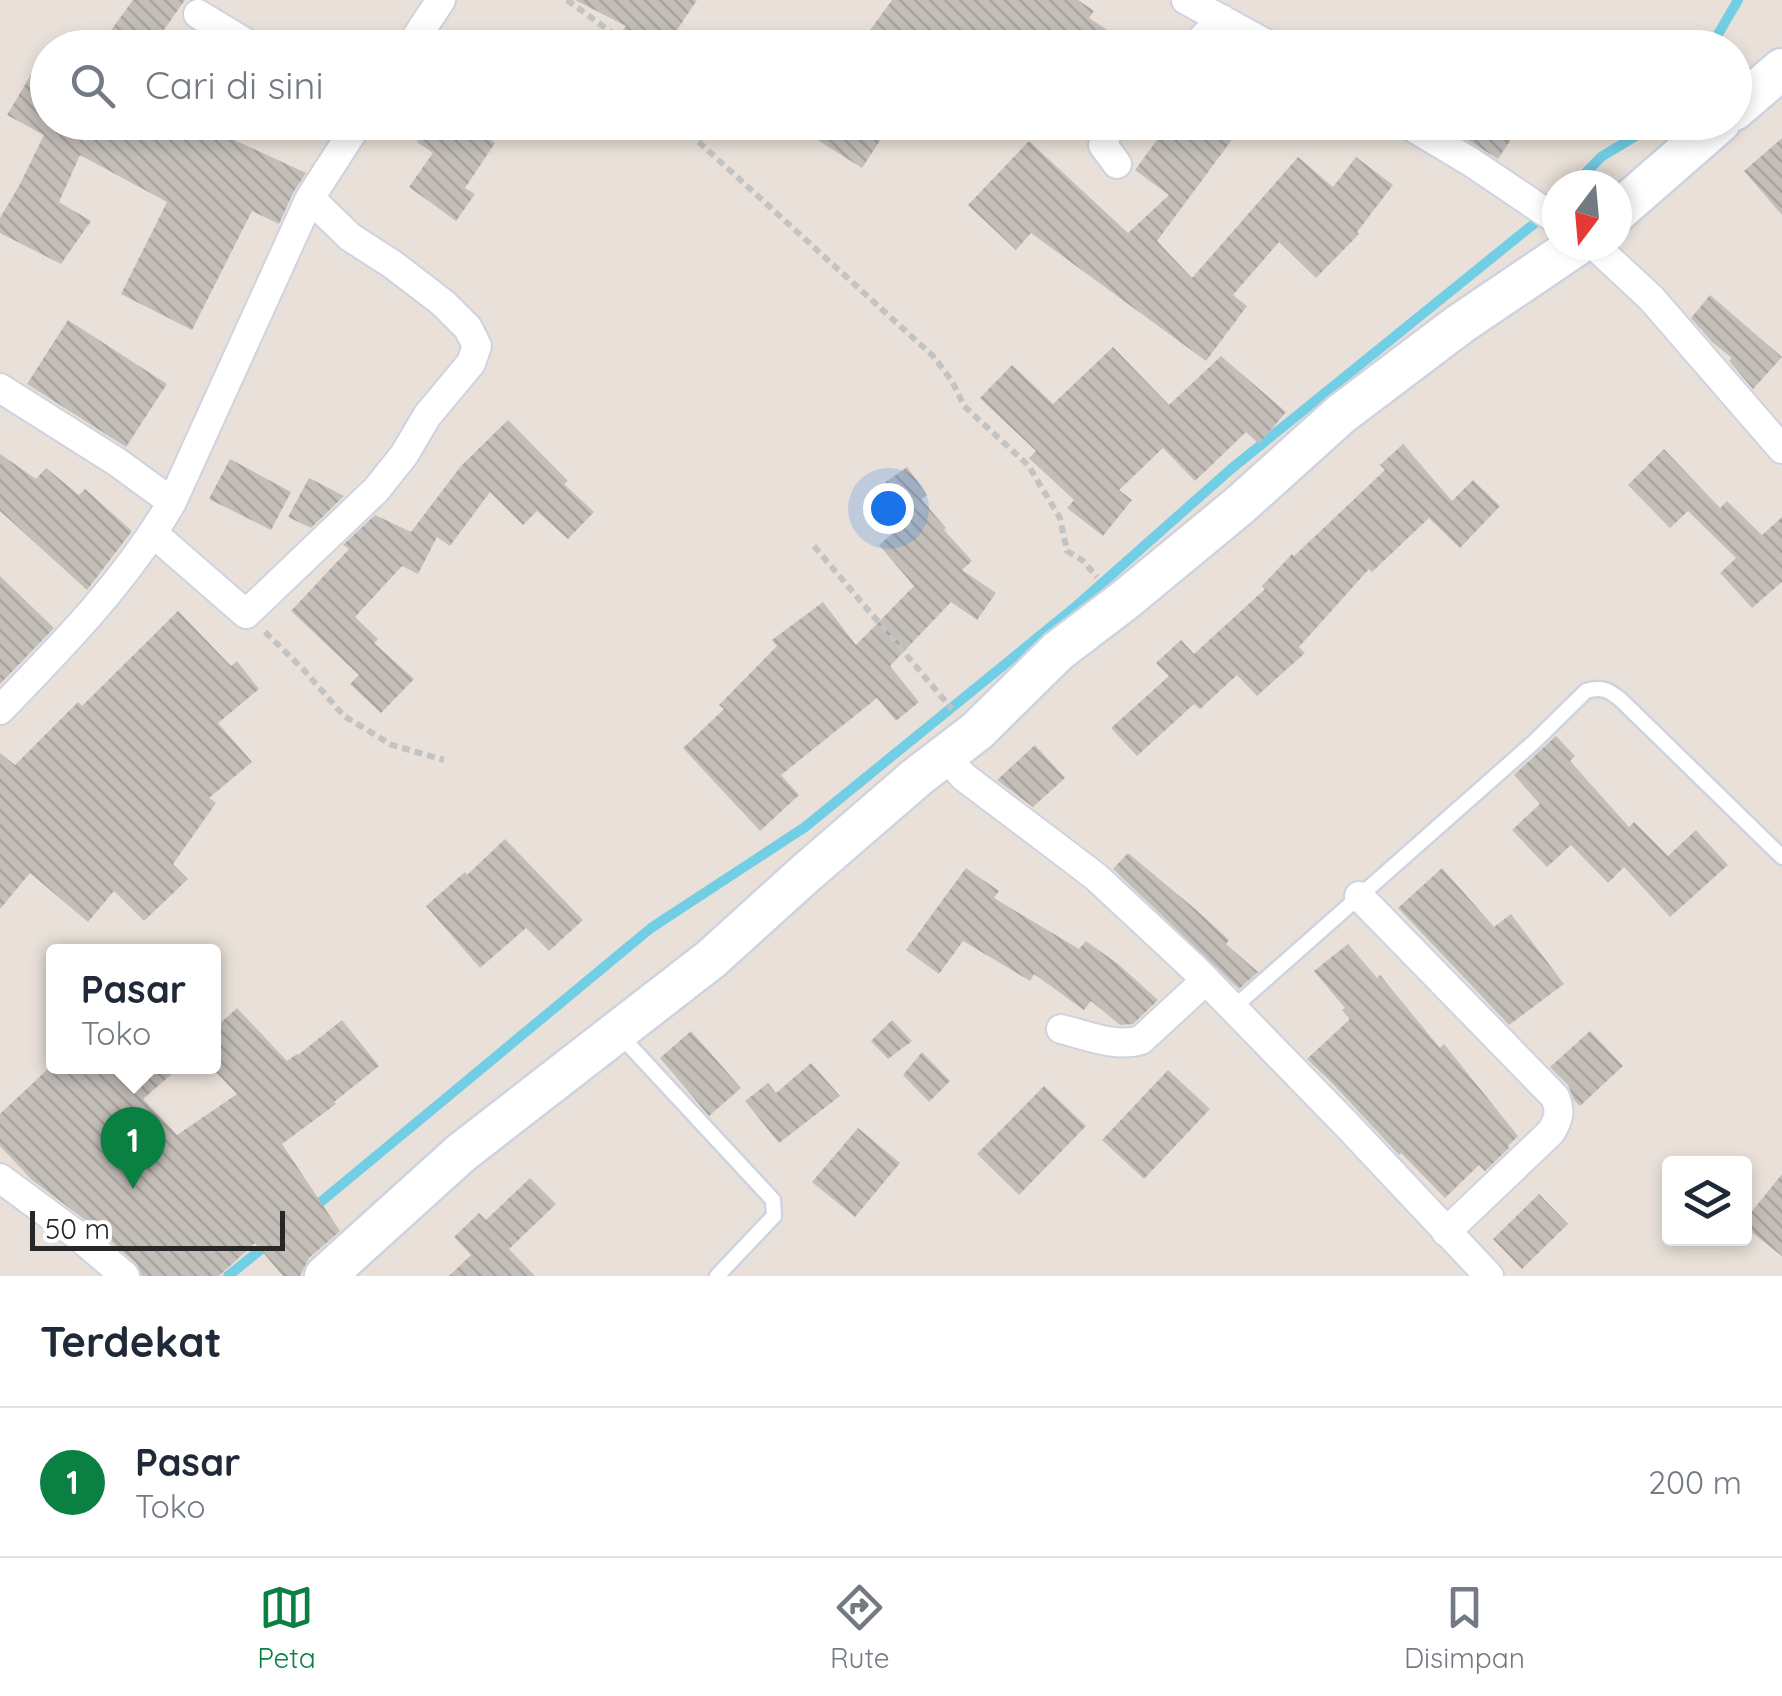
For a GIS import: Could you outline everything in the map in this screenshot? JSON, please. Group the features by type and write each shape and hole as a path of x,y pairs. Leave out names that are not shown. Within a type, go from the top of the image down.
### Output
{"street":[{"path":"422,30 441,0"},
{"path":"1186,0 1242,30"},
{"path":"198,14 224,30"},
{"path":"1211,30 1222,19"},
{"path":"1752,95 1782,70"},
{"path":"0,710 85,622 154,534 310,198 347,140"},
{"path":"1104,140 1102,145 1117,164"},
{"path":"1434,140 1542,210"},
{"path":"1632,199 1699,140"},
{"path":"154,534 246,614 376,490 404,455 427,416 470,363 476,346 468,328 443,302 350,237 310,198"},
{"path":"325,1276 461,1153 711,959 806,873 977,730 1058,651 1240,505 1341,414 1460,324 1555,260"},
{"path":"1610,260 1650,298 1782,449"},
{"path":"0,388 172,502"},
{"path":"944,756 964,777 1095,876 1206,980 1488,1276"},
{"path":"1359,896 1555,1097 1560,1110 1551,1132 1446,1232"},
{"path":"1062,1029 1130,1044 1141,1040 1206,980"},
{"path":"0,1178 125,1276"}],"lane":[{"path":"1233,1008 1586,691 1596,688 1621,700 1782,856"},
{"path":"618,1032 774,1200 774,1216 717,1276"}],"path":[{"path":"567,0 608,30"},
{"path":"697,140 933,356 964,406 1028,465 1060,518 1068,551 1082,560"},
{"path":"814,546 948,704"},
{"path":"246,614 344,716 392,745 444,760"}],"building":[{"path":"133,0 185,0 164,30 111,30"},
{"path":"575,0 697,0 677,30 623,30 626,26"},
{"path":"892,0 1078,0 1094,11 1089,18 1107,30 870,30"},
{"path":"30,76 30,127 7,115"},
{"path":"1782,138 1782,215 1744,171"},
{"path":"42,140 234,140 306,173 279,224 252,211 192,330 121,294 167,202 80,155 59,202 91,221 61,264 0,233 0,218"},
{"path":"818,140 880,140 862,168"},
{"path":"1157,140 1232,140 1157,241 1192,278 1298,157 1333,187 1356,157 1393,185 1359,234 1316,278 1279,242 1233,295 1247,306 1206,361 1031,233 1016,250 968,205 1029,141 1128,233 1169,195 1135,170"},
{"path":"1468,140 1511,140 1498,159"},
{"path":"417,142 495,143 465,188 475,194 456,221 409,187 433,153"},
{"path":"1710,295 1782,357 1753,389 1729,361 1732,358 1691,318"},
{"path":"68,320 167,384 126,447 27,384"},
{"path":"1113,347 1169,405 1221,356 1286,412 1259,444 1246,432 1195,481 1163,448 1119,490 1132,500 1103,536 1067,508 1074,500 1029,458 1036,451 980,398 1012,365 1053,404"},
{"path":"508,420 594,512 568,539 537,511 523,525 490,492 450,546 437,537 418,574 402,566 355,617 378,639 374,643 414,679 381,713 350,684 359,675 291,611 349,549 343,545 375,515 411,532 461,466"},
{"path":"1403,444 1452,501 1473,480 1500,506 1460,548 1429,518 1372,572 1369,569 1299,647 1305,653 1257,696 1237,675 1200,709 1194,704 1137,756 1111,728 1169,676 1156,663 1181,640 1194,654 1265,589 1262,586 1292,554 1385,470 1380,465"},
{"path":"1664,449 1720,508 1727,501 1762,535 1782,517 1782,582 1752,608 1720,573 1736,558 1688,511 1670,528 1628,485"},
{"path":"0,454 36,479 46,468 79,495 85,489 132,531 87,590 0,511"},
{"path":"230,459 291,492 271,530 209,499"},
{"path":"907,467 927,495 921,499 972,561 962,570 996,593 977,620 951,602 890,666 919,702 896,721 877,698 781,775 799,795 760,831 683,748 724,709 719,705 777,646 772,640 823,602 856,645 914,586 879,545 893,533 866,496"},
{"path":"309,478 344,496 311,528 288,517"},
{"path":"0,576 54,628 0,684"},
{"path":"178,611 231,666 237,661 259,689 218,723 252,762 209,798 216,803 173,864 188,879 144,921 114,891 88,922 30,873 0,909 0,753 15,765 78,702 82,706"},
{"path":"1556,736 1575,756 1570,761 1629,827 1634,822 1668,856 1696,830 1728,865 1670,917 1624,867 1608,883 1571,845 1547,867 1512,830 1540,804 1514,775"},
{"path":"1035,745 1065,778 1033,807 997,780"},
{"path":"505,839 583,920 549,951 526,928 480,968 426,906"},
{"path":"1128,853 1229,940 1226,944 1258,972 1239,989 1113,869"},
{"path":"966,868 999,891 994,898 1079,949 1086,941 1158,1000 1133,1024 1120,1025 1091,1001 1084,1010 1034,974 1030,981 963,941 939,974 906,950"},
{"path":"1442,868 1494,927 1511,914 1564,984 1509,1025 1398,908"},
{"path":"1348,944 1377,978 1380,975 1440,1048 1444,1044 1518,1136 1485,1171 1479,1165 1445,1198 1307,1059 1350,1019 1314,971"},
{"path":"237,1008 287,1061 342,1020 379,1066 282,1144 340,1231 309,1258 300,1276 283,1276 255,1243 219,1276 142,1276 136,1263 32,1180 0,1146 0,1114 46,1071 46,1074 172,1074 143,1099 177,1135 237,1094 218,1074 221,1074 221,1023"},
{"path":"892,1020 912,1041 888,1059 871,1041"},
{"path":"691,1031 741,1088 709,1116 660,1058"},
{"path":"1590,1031 1623,1066 1580,1106 1568,1085 1550,1067"},
{"path":"922,1052 950,1081 929,1102 903,1075"},
{"path":"811,1063 840,1096 779,1143 745,1101 768,1083 776,1093"},
{"path":"1168,1070 1210,1109 1144,1179 1102,1140"},
{"path":"1044,1086 1086,1126 1019,1195 977,1154"},
{"path":"858,1128 900,1163 855,1217 812,1182"},
{"path":"1782,1174 1782,1256 1752,1232 1752,1211"},
{"path":"530,1178 556,1204 509,1249 535,1276 449,1276 471,1255 454,1237 479,1213 486,1220"},
{"path":"1539,1194 1568,1224 1522,1269 1493,1239"}],"waterway":[{"path":"1720,30 1738,0"},
{"path":"1588,170 1601,157 1629,140"},
{"path":"311,1210 651,928 805,827 1074,608 1231,469 1542,217"},
{"path":"228,1276 270,1242"}],"place":[{"name":"Pasar","path":"133,1189"}]}
